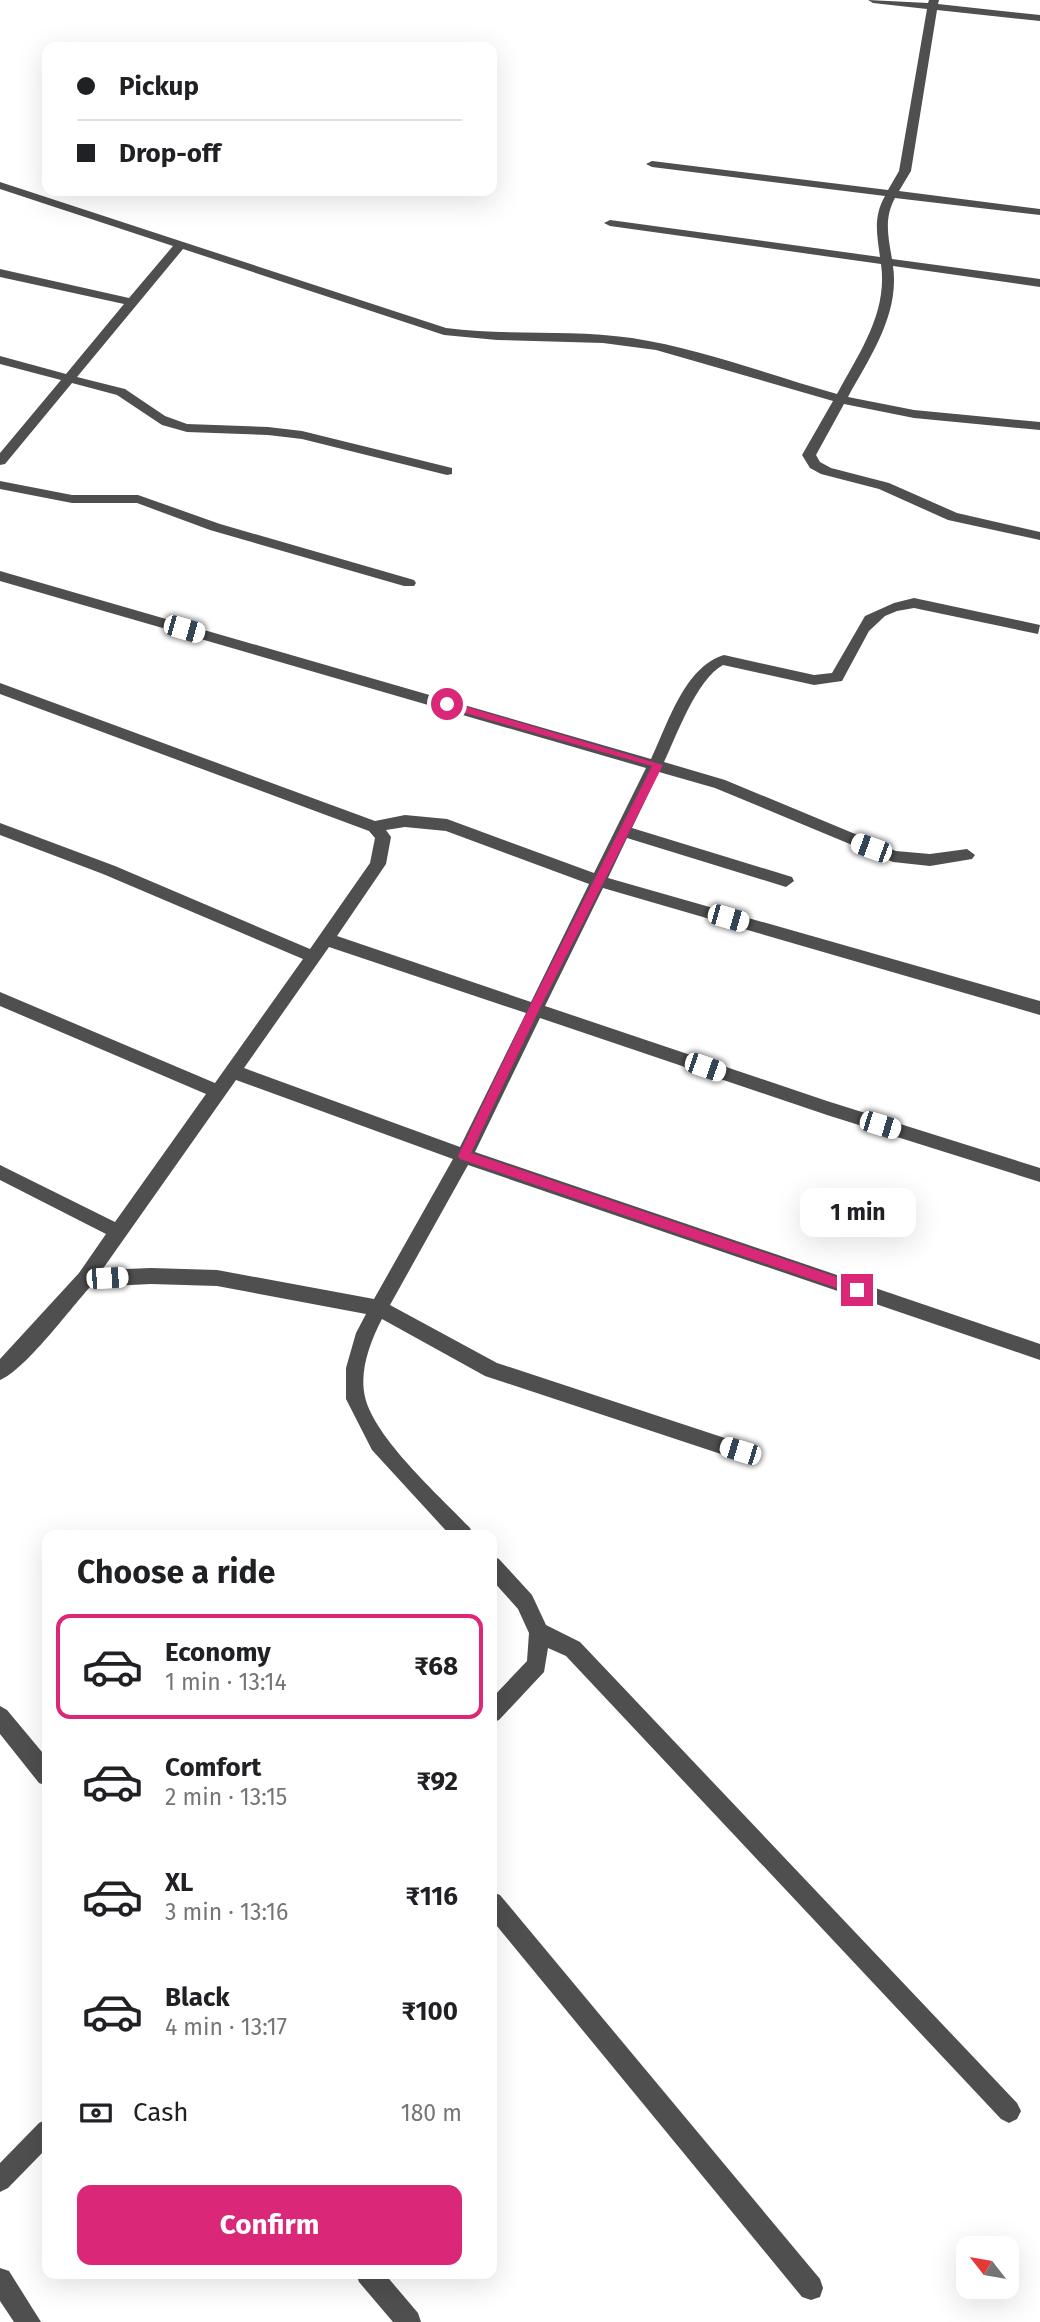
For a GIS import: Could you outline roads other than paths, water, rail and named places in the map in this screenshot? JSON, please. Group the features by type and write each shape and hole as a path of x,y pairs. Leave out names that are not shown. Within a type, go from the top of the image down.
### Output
{"street":[{"path":"873,0 934,3 1040,18"},
{"path":"934,3 905,171 883,209 881,225 889,280 885,309 841,399 809,454 815,465 826,471 904,494 953,517 1040,536"},
{"path":"652,164 1040,212"},
{"path":"0,185 178,246 444,331 468,335 598,337 655,346 737,367 841,399 912,414 1040,426"},
{"path":"610,223 1040,284"},
{"path":"0,461 178,246"},
{"path":"0,272 132,302"},
{"path":"0,360 135,397 157,417 174,425 192,429 284,432 447,471"},
{"path":"0,485 72,499 138,499 215,527 409,583"},
{"path":"0,576 658,765 766,801 849,840 893,856 921,862 942,862 967,855"},
{"path":"458,1530 379,1444 356,1399 355,1368 365,1333 464,1156 598,881 658,765 691,692 713,662 724,660 814,680 837,677 867,621 881,611 914,603 1038,629"},
{"path":"0,688 374,827 383,837 378,864 119,1232 85,1279 29,1344 0,1371"},
{"path":"374,827 405,821 447,825 598,881 1040,1008"},
{"path":"0,830 109,870 313,957"},
{"path":"623,831 786,881"},
{"path":"326,939 827,1108 1040,1175"},
{"path":"0,999 217,1091"},
{"path":"232,1070 464,1156 1040,1352"},
{"path":"0,1172 119,1232"},
{"path":"85,1279 151,1276 217,1278 379,1308 492,1370 740,1451"},
{"path":"497,1571 525,1602 540,1632 537,1665 497,1708"},
{"path":"540,1632 573,1649 1009,2110"},
{"path":"0,1717 42,1769"},
{"path":"497,1909 811,2288"},
{"path":"0,2180 42,2136"},
{"path":"373,2279 409,2322"},
{"path":"0,2280 29,2322"}]}
